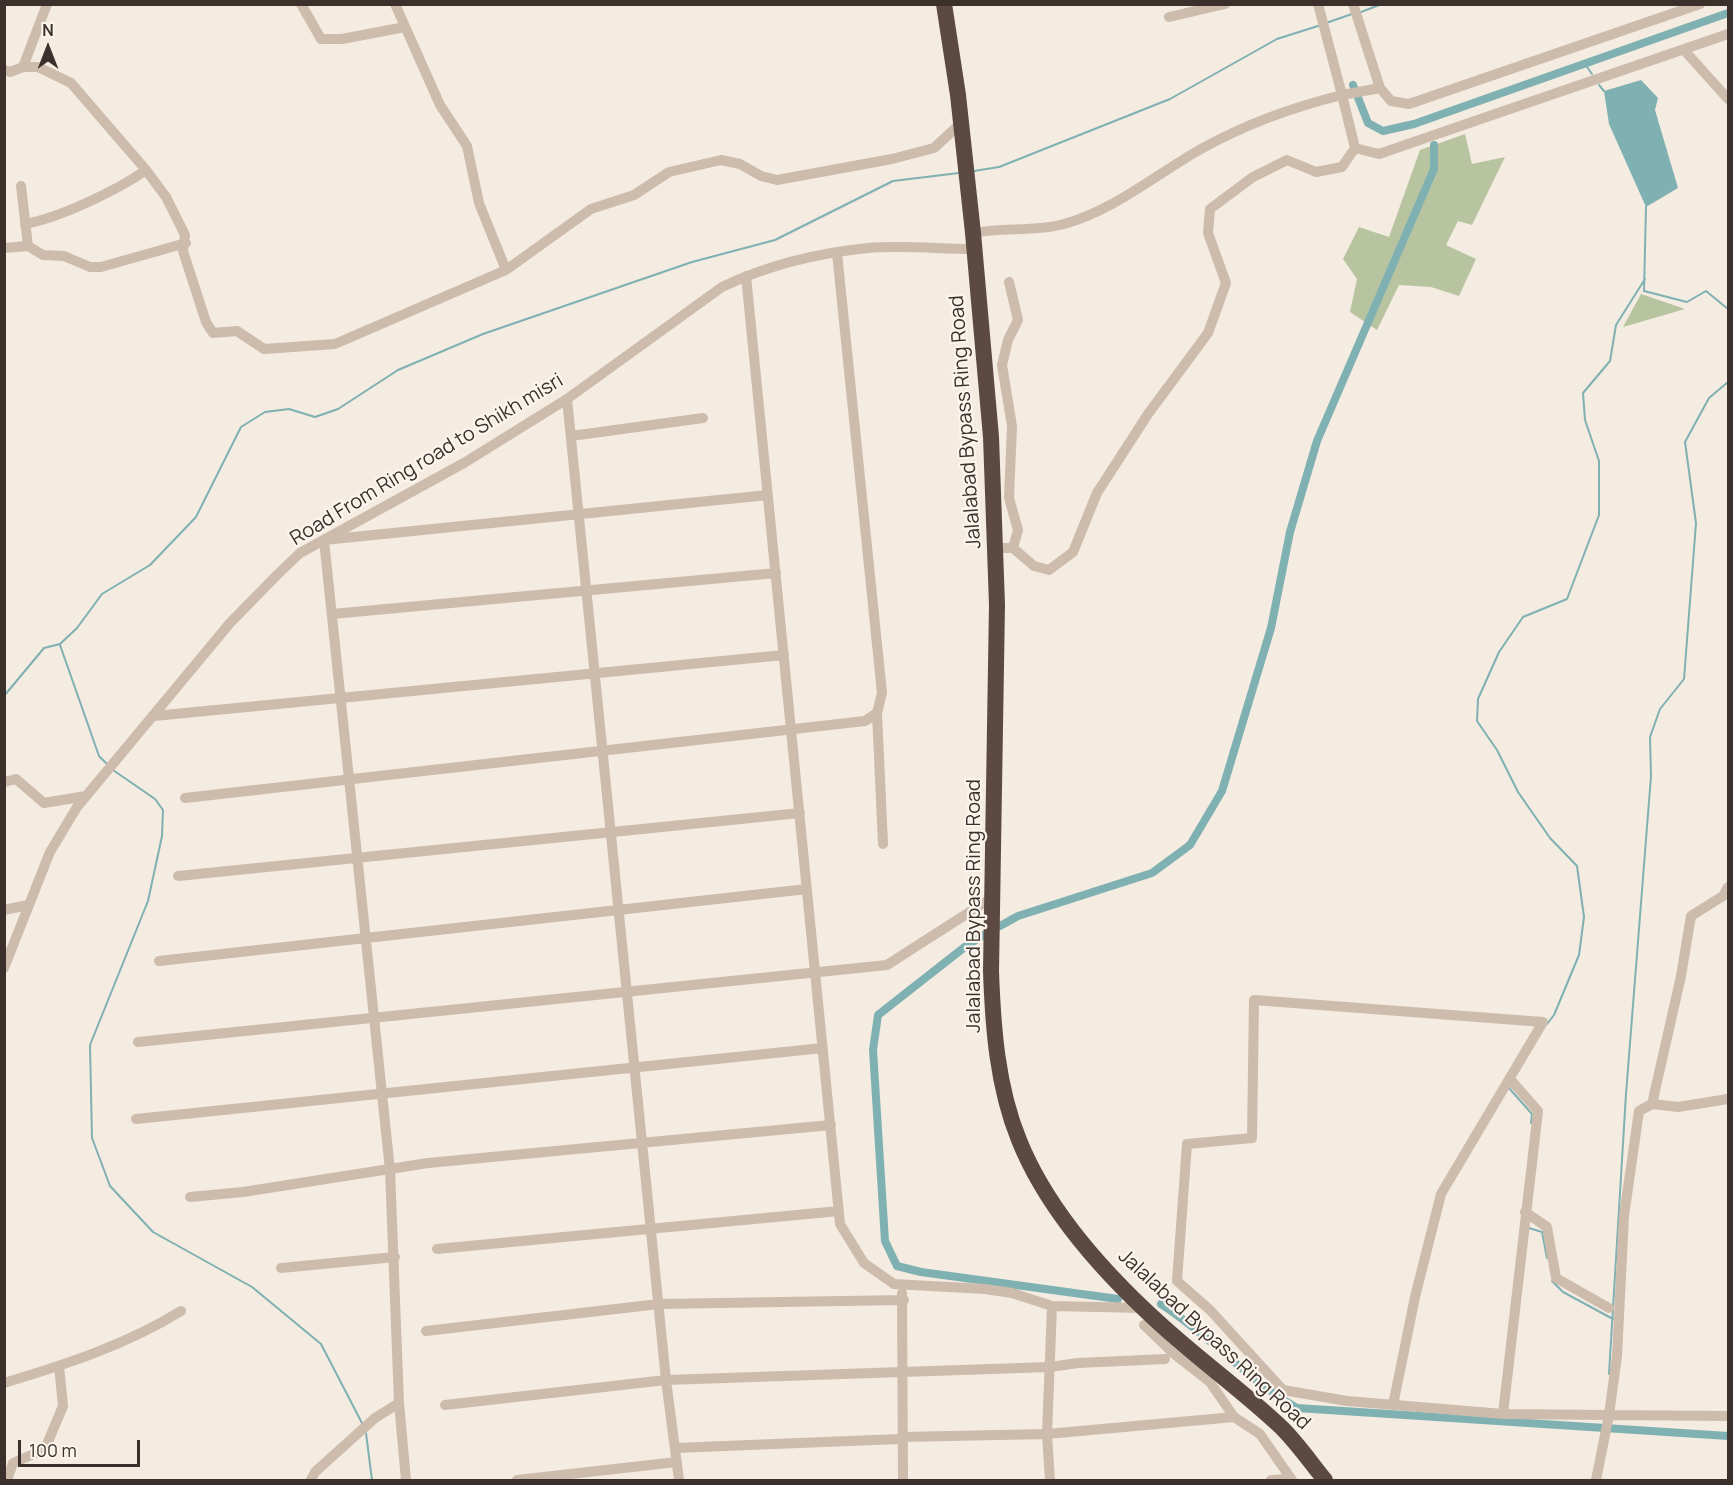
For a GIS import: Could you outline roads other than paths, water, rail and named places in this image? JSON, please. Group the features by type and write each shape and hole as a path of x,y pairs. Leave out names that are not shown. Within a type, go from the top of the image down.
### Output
{"highway":[{"name":"Jalalabad Bypass Ring Road","path":"944,4 974,241 991,437 996,548 993,1024 1000,1072 1018,1138 1037,1180 1054,1206 1096,1258 1156,1321 1283,1429 1325,1480"}],"street":[{"path":"23,67 47,4"},
{"path":"301,4 321,39 342,39 405,27"},
{"path":"395,4 440,105 467,146 479,203 506,270"},
{"path":"1169,17 1225,4"},
{"path":"996,548 1013,548 1034,566 1049,570 1073,552 1097,493 1148,414 1208,333 1226,283 1208,233 1210,209 1253,177 1287,160 1316,172 1342,167 1355,148 1345,94 1318,4"},
{"path":"1353,4 1374,64 1376,89 1391,101 1409,104 1700,4"},
{"path":"1355,148 1379,154 1728,34"},
{"path":"1684,50 1728,99"},
{"path":"4,70 10,72 23,67 46,69 71,83 146,170 166,197 185,235 186,243 183,251 206,322 213,333 237,331 264,349 335,344 506,270 591,209 634,195 669,172 721,160 740,164 761,176 777,180 892,159 934,148 961,132"},
{"name":"Road From Ring road to Shikh misri","path":"4,968 50,852 86,796 183,678 253,599 300,553 464,463 567,399 722,287 746,276 794,260 869,248 974,241 1065,224 1126,196 1202,149 1269,117 1345,94 1376,89"},
{"path":"25,224 39,222 104,194 146,170"},
{"path":"21,186 28,246"},
{"path":"4,248 28,246 43,255 64,256 90,267 100,267 186,243"},
{"path":"837,253 882,693 877,713 883,844"},
{"path":"746,276 840,1224 864,1263 894,1284 985,1289 1012,1293 1052,1306 1145,1308"},
{"path":"1009,282 1018,320 1008,340 1002,365 1012,426 1009,498 1018,530 1013,548"},
{"path":"567,399 610,832 653,1229 666,1380 679,1480"},
{"path":"571,436 703,418"},
{"path":"406,1480 399,1403 390,1170 324,540 768,495"},
{"path":"332,614 776,573"},
{"path":"154,716 784,655"},
{"path":"185,798 865,721 877,713"},
{"path":"4,782 16,779 44,803 86,796"},
{"path":"178,876 800,813"},
{"path":"1652,1104 1681,975 1691,916 1723,896 1728,886"},
{"path":"159,961 807,889"},
{"path":"138,1042 887,965 993,897"},
{"path":"4,910 28,905"},
{"path":"1394,1405 1415,1297 1440,1194 1543,1022 1254,1000 1252,1138 1187,1144 1177,1281 1210,1310 1283,1390 1347,1401 1394,1405 1503,1413 1728,1416"},
{"path":"136,1119 823,1048"},
{"path":"1503,1413 1538,1111 1510,1079"},
{"path":"1596,1480 1609,1415 1617,1356 1624,1216 1639,1111 1652,1104 1678,1107 1728,1100"},
{"path":"190,1197 243,1192 428,1163 831,1125"},
{"path":"436,1249 839,1211"},
{"path":"1525,1212 1547,1227 1556,1278 1609,1308"},
{"path":"281,1268 394,1257"},
{"path":"899,1284 904,1300 900,1372 903,1480"},
{"path":"426,1331 659,1305 904,1300"},
{"path":"1050,1480 1047,1434 1052,1306"},
{"path":"4,1383 59,1366 149,1330 181,1311"},
{"path":"1156,1321 1144,1325 1173,1353 1210,1382 1234,1417 1260,1434 1291,1480"},
{"path":"445,1405 666,1380 1050,1367 1078,1363 1165,1359"},
{"path":"7,1480 13,1463 45,1449 63,1406 59,1366"},
{"path":"311,1480 315,1472 375,1418 399,1403"},
{"path":"675,1448 899,1439 902,1437 1047,1434 1234,1417"},
{"path":"517,1480 677,1462"},
{"path":"1271,1480 1291,1480"}],"water":[{"path":"1641,80 1658,98 1655,110 1678,188 1646,207 1609,124 1604,91"}],"waterway":[{"path":"1361,12 1382,4"},
{"path":"1353,85 1368,123 1383,131 1414,124 1728,13"},
{"path":"1326,23 1352,14"},
{"path":"974,171 999,167 1170,99 1277,39 1321,25"},
{"path":"1585,64 1592,74"},
{"path":"1599,85 1604,91"},
{"path":"1000,926 1018,916 1152,873 1190,845 1222,791 1271,628 1290,532 1317,441 1434,169 1434,145"},
{"path":"4,696 44,648 60,644 77,628 102,594 150,565 196,517 241,427 265,412 289,409 315,417 338,409 398,370 483,334 692,262 775,240 893,181 959,173"},
{"path":"1646,207 1644,291 1687,302 1706,291 1728,309"},
{"path":"1547,1024 1554,1015 1579,955 1584,917 1577,866 1550,838 1518,792 1497,750 1477,721 1478,699 1499,652 1523,617 1567,599 1599,515 1599,461 1585,420 1583,393 1610,361 1616,325 1645,279"},
{"path":"1609,1374 1626,1094 1651,776 1650,737 1660,709 1684,679 1696,523 1685,442 1709,398 1728,382"},
{"path":"60,645 99,756 107,764"},
{"path":"113,770 155,799 163,810 162,836 148,901 90,1045 92,1138 110,1186 153,1232 252,1287 321,1344 363,1425"},
{"path":"984,935 966,946 878,1015 873,1050 885,1241 897,1266 921,1272 1118,1299"},
{"path":"1508,1087 1532,1114 1531,1123"},
{"path":"1529,1228 1542,1232 1547,1258"},
{"path":"1552,1281 1563,1292 1613,1319"},
{"path":"1161,1304 1196,1329 1262,1384 1297,1408 1728,1436"},
{"path":"366,1433 372,1480"}]}
